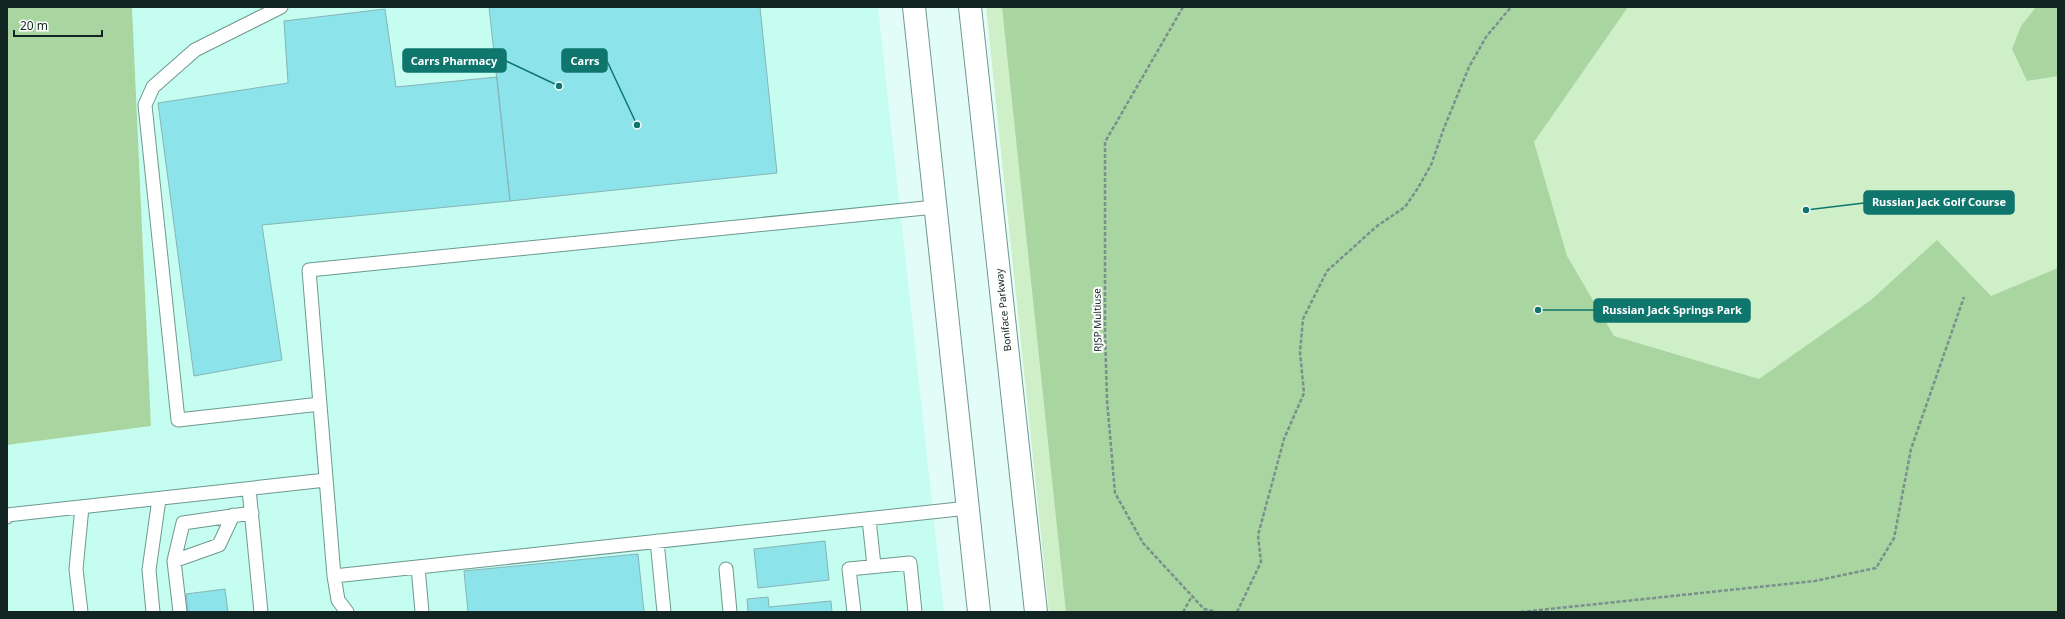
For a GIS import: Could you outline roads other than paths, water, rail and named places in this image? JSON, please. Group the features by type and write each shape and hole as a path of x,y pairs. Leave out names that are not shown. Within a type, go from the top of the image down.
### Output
{"main road":[{"path":"914,7 979,612"},
{"name":"Boniface Parkway","path":"970,7 1036,612"}],"lane":[{"path":"281,7 195,50 153,87 145,105 178,420 320,404"},
{"path":"346,612 335,606 334,576 309,270 935,207"},
{"path":"7,517 7,514 326,480"},
{"path":"249,489 262,612"},
{"path":"153,612 149,570 159,499"},
{"path":"81,612 76,569 82,507"},
{"path":"334,576 968,508"},
{"path":"180,612 174,561 183,523 252,513"},
{"path":"174,561 219,546 233,515"},
{"path":"869,519 874,566"},
{"path":"657,541 664,612"},
{"path":"854,612 849,568 910,563 915,612"},
{"path":"418,567 422,612"},
{"path":"726,569 730,612"}],"place":[{"name":"Carrs Pharmacy","path":"559,86"},
{"name":"Carrs","path":"637,125"},
{"name":"Russian Jack Golf Course","path":"1806,210"},
{"name":"Russian Jack Springs Park","path":"1538,310"}]}
